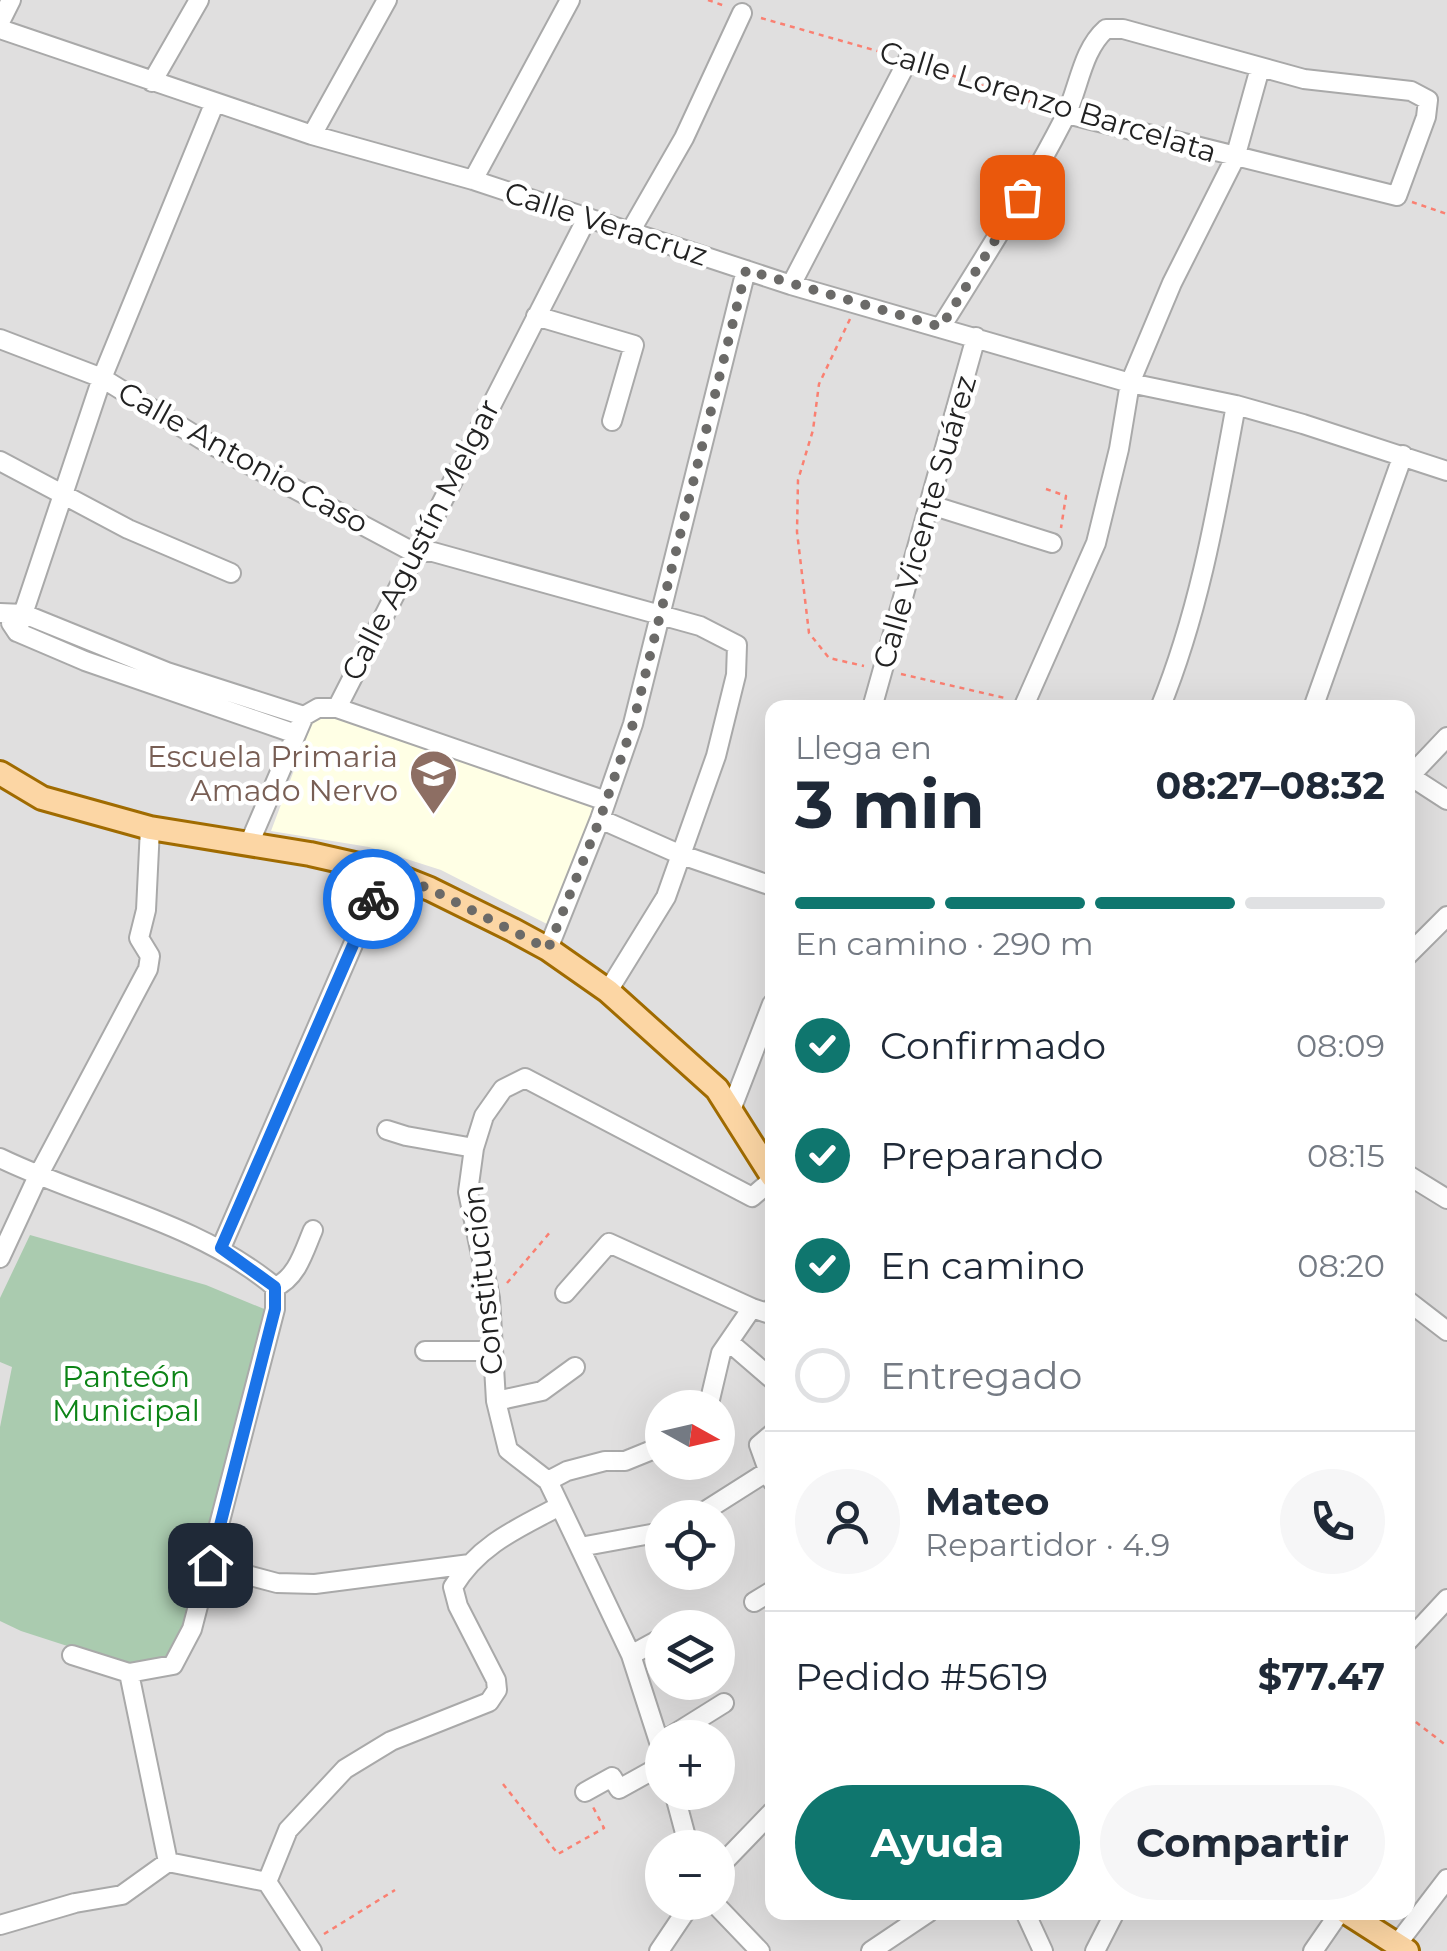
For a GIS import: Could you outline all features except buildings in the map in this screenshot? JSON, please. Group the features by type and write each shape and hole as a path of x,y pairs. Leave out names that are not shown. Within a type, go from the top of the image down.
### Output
{"main road":[{"path":"0,773 42,798 150,828 385,871 430,889 548,949 608,992 717,1089 765,1167"},
{"path":"1357,1920 1403,1947"}],"street":[{"path":"0,22 12,0"},
{"path":"152,82 199,0"},
{"path":"312,135 387,0"},
{"path":"473,180 570,0"},
{"path":"630,232 684,138 742,12"},
{"path":"941,327 1022,197 1067,114 1094,40 1106,29 1304,79 1412,91 1428,100 1426,116 1397,196"},
{"name":"Calle Veracruz","path":"0,30 312,135 473,180 859,306 1130,383 1236,405 1447,470"},
{"path":"791,285 908,60"},
{"path":"1026,700 1096,543 1130,383 1172,283 1236,158 1260,68"},
{"path":"215,102 102,378 64,495 11,618 296,734"},
{"name":"Calle Lorenzo Barcelata","path":"1067,114 1397,196"},
{"name":"Calle Agustín Melgar","path":"304,716 318,708 337,708 586,218"},
{"path":"548,949 633,724 746,270"},
{"path":"536,316 634,346 612,421"},
{"name":"Calle Vicente Suárez","path":"875,700 976,337"},
{"name":"Calle Antonio Caso","path":"0,339 102,378 202,438 414,552 433,552 700,626 737,645 736,675 716,756 679,854"},
{"path":"1163,700 1183,652 1208,558 1236,405"},
{"path":"1316,700 1403,455"},
{"path":"0,461 128,530 231,572"},
{"path":"931,506 1052,543"},
{"path":"152,676 304,716 249,844"},
{"path":"337,708 603,810 679,854 765,884"},
{"path":"1415,771 1447,737"},
{"path":"1415,779 1447,800"},
{"path":"0,1258 38,1176 148,970 150,956 139,938 146,910 150,828"},
{"path":"608,992 666,897 679,854"},
{"path":"221,1248 385,871"},
{"path":"1415,948 1447,916"},
{"path":"730,1110 765,1022"},
{"name":"Constitución","path":"548,1482 508,1450 496,1401 490,1298 468,1192 474,1148 484,1116 502,1089 525,1078 752,1196 765,1184"},
{"path":"387,1130 474,1148"},
{"path":"0,1158 221,1248 275,1287"},
{"path":"1415,1178 1447,1198"},
{"path":"275,1287 293,1274 314,1230"},
{"path":"564,1293 610,1243 765,1313"},
{"path":"72,1655 129,1673 173,1665 192,1629 210,1565 275,1309 275,1287"},
{"path":"1415,1306 1447,1331"},
{"path":"712,1390 721,1353 752,1308"},
{"path":"729,1342 765,1373"},
{"path":"425,1350 493,1351"},
{"path":"496,1401 542,1391 575,1367"},
{"path":"645,1453 625,1461 605,1461 567,1472 548,1482 631,1655 655,1720"},
{"path":"727,1500 765,1479"},
{"path":"267,1882 288,1830 345,1769 391,1741 489,1702 498,1690 496,1680 458,1606 453,1587 470,1564 504,1535 560,1506"},
{"path":"580,1547 645,1535"},
{"path":"210,1565 277,1582 315,1584 470,1564"},
{"path":"754,1602 765,1595"},
{"path":"1415,1633 1447,1599"},
{"path":"631,1655 645,1647"},
{"path":"129,1673 168,1862"},
{"path":"697,1720 724,1702"},
{"path":"585,1792 612,1777 619,1788 645,1774"},
{"path":"735,1850 765,1819"},
{"path":"0,1926 76,1903 122,1895 168,1862 267,1882 307,1949"},
{"path":"1403,1947 1447,1879"},
{"path":"659,1951 680,1920"},
{"path":"730,1920 760,1951"},
{"path":"870,1951 917,1920"},
{"path":"1029,1920 1043,1951"},
{"path":"1095,1951 1111,1920"},
{"path":"1313,1951 1337,1920"}],"path":[{"name":"Calle Lorenzo Barcelata","path":"708,0 908,60 1067,114"},
{"path":"1397,196 1447,214"},
{"path":"859,306 842,332 819,384 798,480 798,532 809,633 829,658 1004,700"},
{"path":"1046,489 1066,496 1057,544 1052,543"},
{"path":"490,1298 518,1272 551,1231"},
{"path":"1415,1721 1447,1746"},
{"path":"503,1784 558,1854 604,1828 585,1792"},
{"path":"307,1949 396,1890"}],"shaded area":[{"path":"0,0 1447,0 1447,1951 0,1951"},
{"name":"Escuela Primaria Amado Nervo","path":"332,715 596,804 547,924 441,870 369,847 271,831 313,720"}],"green space":[{"name":"Panteón Municipal","path":"30,1235 206,1285 269,1311 186,1628 165,1658 126,1665 0,1621 0,1427 12,1367 0,1362 0,1298"}],"way so far":[{"path":"373,899 385,871 430,889 548,949 633,724 746,270 941,327 1022,197"}],"place":[{"name":"Escuela Primaria Amado Nervo","path":"433,816"}],"route":[{"path":"210,1565 275,1309 275,1287 221,1248 373,899"}]}
